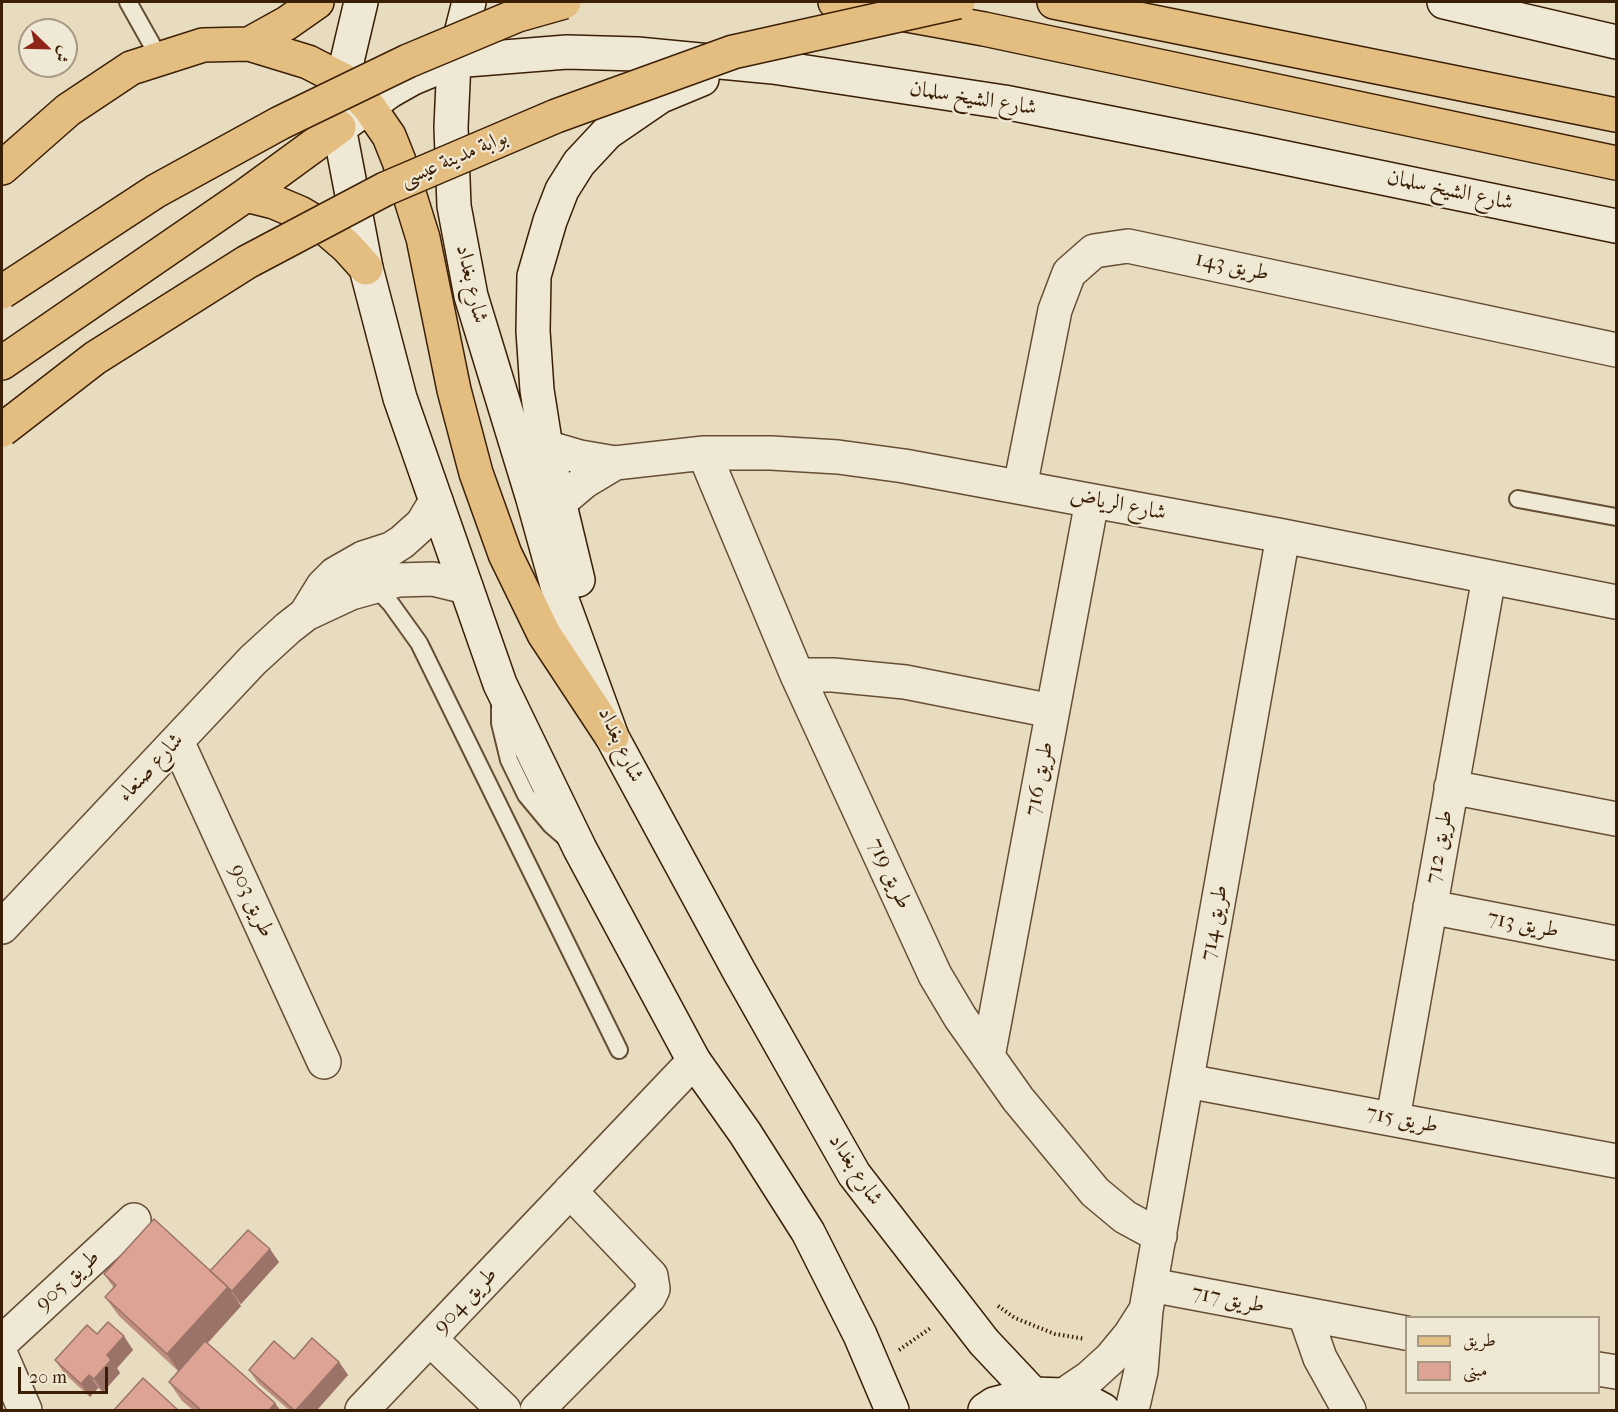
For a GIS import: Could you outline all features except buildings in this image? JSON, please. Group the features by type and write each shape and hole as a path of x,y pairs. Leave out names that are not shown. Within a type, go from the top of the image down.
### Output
{"main road":[{"path":"249,44 287,23 317,2"},
{"path":"2,291 156,191 280,123 408,61 518,15 564,2"},
{"path":"835,2 984,28 1617,163"},
{"name":"بوابة مدينة عيسى","path":"2,430 95,358 247,262 405,180 556,116 733,52 958,2"},
{"path":"1054,2 1617,115"},
{"path":"2,168 68,110 131,68 203,45 249,44 308,62 345,81 369,107 389,136 403,172 423,238 454,390 476,473 505,554 544,634 612,737"},
{"path":"2,363 246,195 339,127"},
{"path":"246,195 274,202 300,213 325,228 366,268"}],"street":[{"path":"361,2 345,81 339,127 366,268 400,398 500,684 580,849 694,1061 745,1133 808,1232 860,1335 892,1410"},
{"name":"شارع بغداد","path":"469,2 454,61 451,127 454,206 471,296 558,589 612,737 739,971 854,1174 978,1334 1048,1394"},
{"path":"1444,2 1617,42"},
{"name":"شارع الشيخ سلمان","path":"339,127 390,91 413,78 454,61 567,52 637,54 773,67 1004,102 1617,226"},
{"path":"612,737 601,674 546,447 536,378 533,332 534,276 549,221 562,190 579,163 608,133 661,96 712,75 773,67"},
{"name":"طريق 143","path":"1020,487 1055,310 1069,273 1094,251 1128,246 1617,350"},
{"name":"شارع الرياض","path":"546,447 580,457 615,463 704,453 771,453 838,457 1020,487 1617,602"},
{"name":"طريق 719","path":"704,453 797,675 935,975 960,1017 1018,1099 1095,1192 1125,1217 1160,1236"},
{"name":"شارع الرياض","path":"559,502 585,481 615,463"},
{"name":"شارع صنعاء","path":"306,614 314,599 334,574 363,558 391,549 402,542 422,524 436,501"},
{"name":"طريق 716","path":"988,1057 1092,501"},
{"name":"طريق 714","path":"1132,1410 1141,1371 1149,1298 1283,536"},
{"name":"طريق 712","path":"1393,1118 1489,577"},
{"name":"شارع صنعاء","path":"2,927 270,643 306,614 351,593 398,580 433,579 466,587"},
{"path":"797,675 833,675 905,682 1053,711"},
{"name":"طريق 903","path":"177,741 324,1062"},
{"path":"1451,787 1617,819"},
{"name":"طريق 713","path":"1430,907 1617,944"},
{"name":"طريق 904","path":"362,1410 694,1061"},
{"name":"طريق 715","path":"1187,1081 1617,1161"},
{"path":"538,1410 649,1298 653,1289 651,1276 570,1191"},
{"name":"طريق 905","path":"2,1342 134,1220"},
{"name":"طريق 714","path":"1048,1394 1089,1378 1111,1358 1130,1335 1149,1298"},
{"name":"طريق 717","path":"1149,1298 1305,1315 1405,1333"},
{"path":"1305,1315 1320,1358 1349,1410"},
{"path":"430,1339 504,1410"},
{"path":"2,1357 25,1410"},
{"path":"1600,1369 1617,1372"},
{"path":"984,1410 994,1404 1048,1394 1088,1402 1103,1410"}],"lane":[{"path":"128,2 160,59"},
{"path":"1518,500 1617,517"},
{"path":"374,586 391,604 419,643 620,1050"}]}
